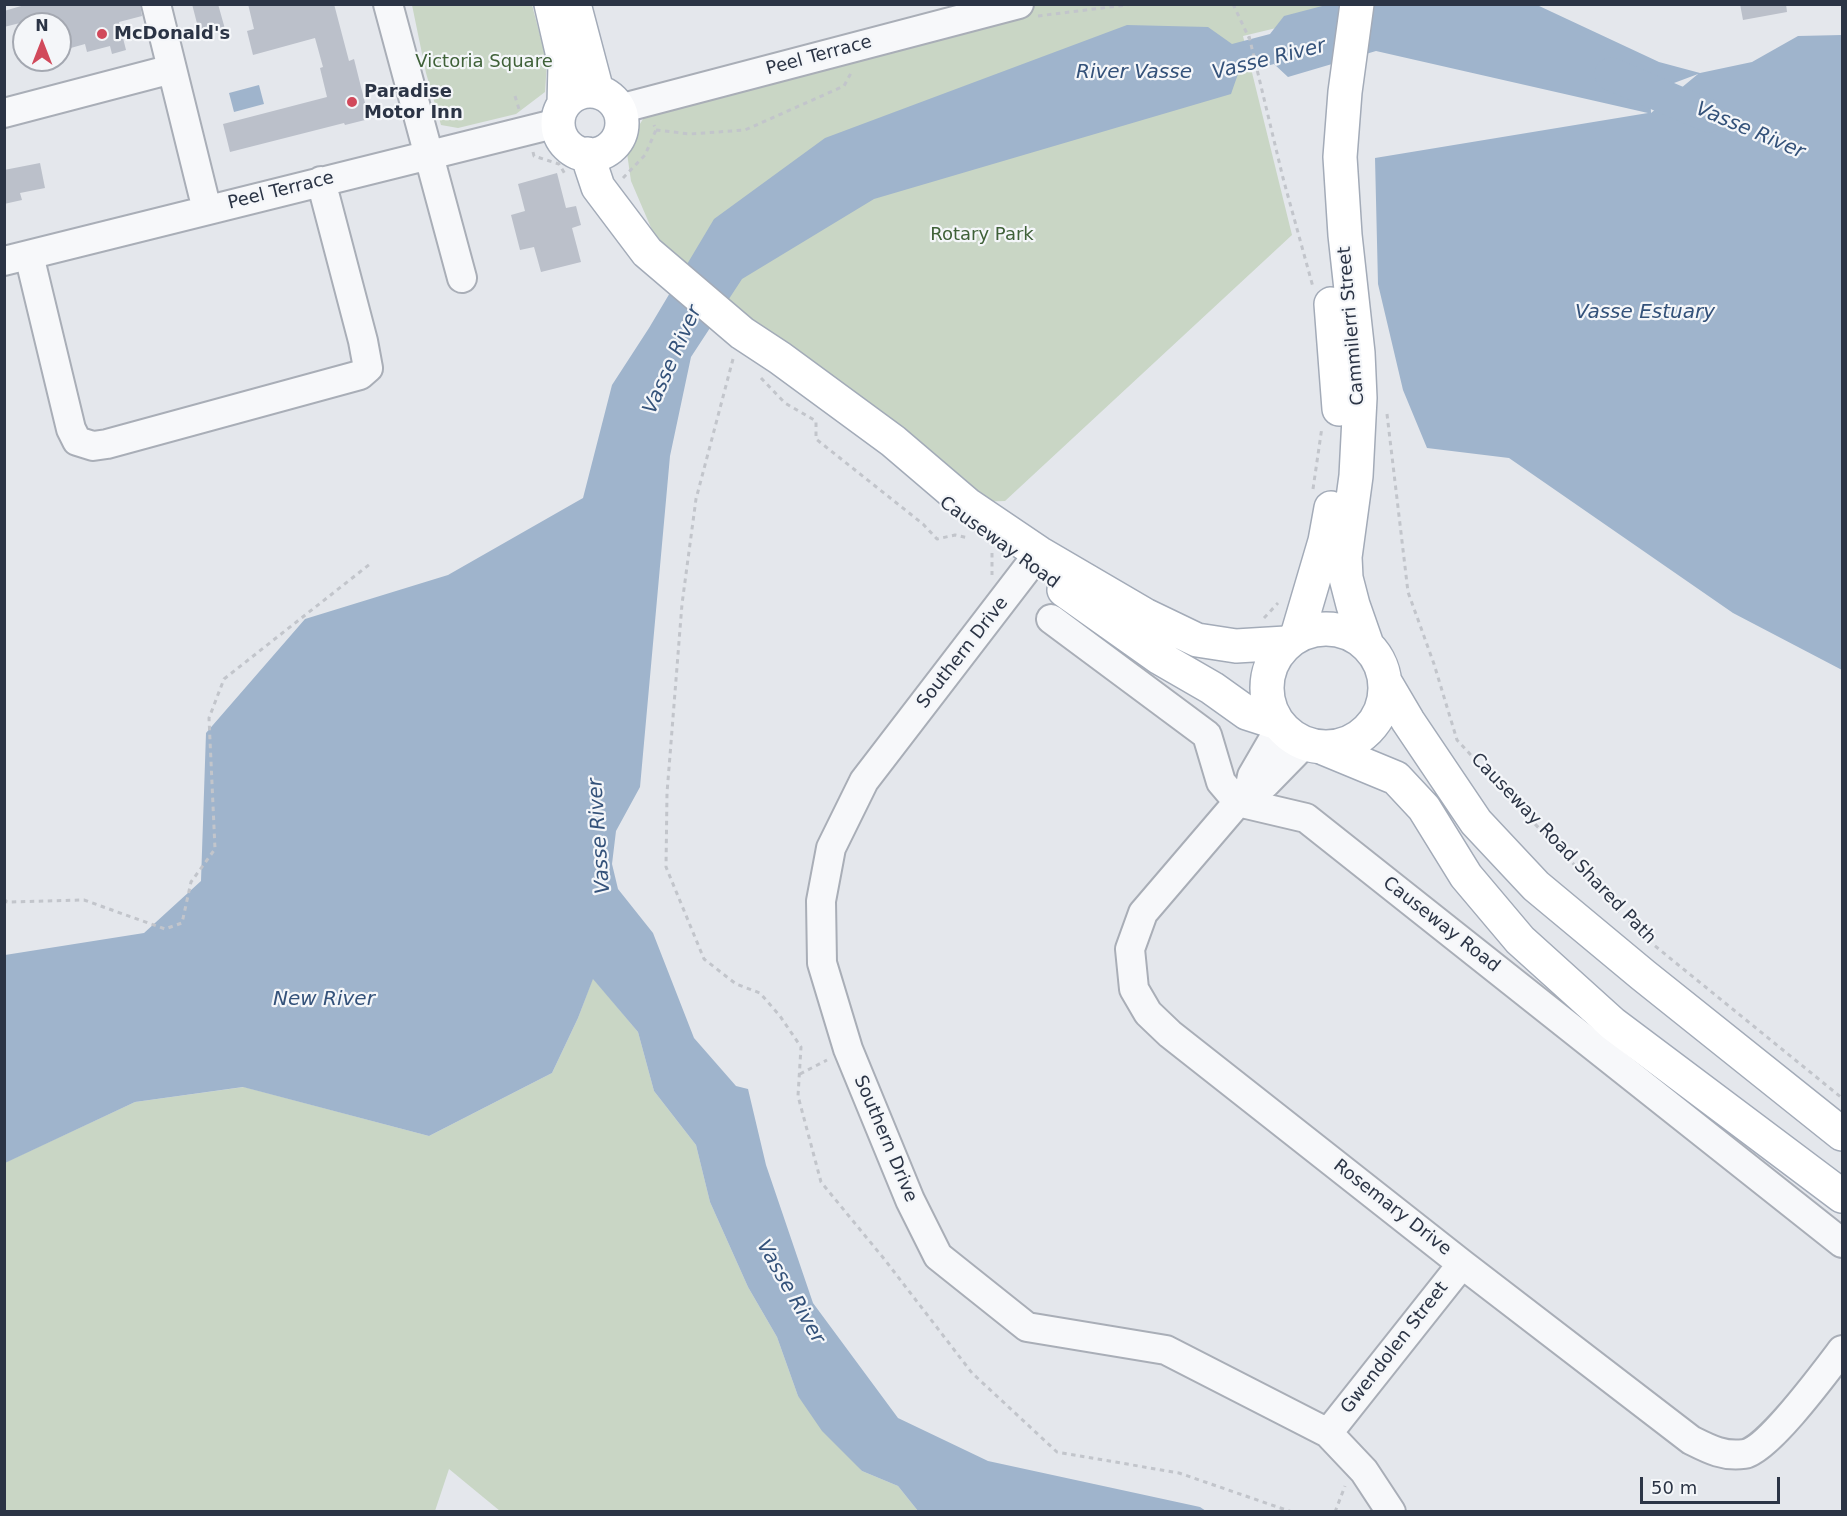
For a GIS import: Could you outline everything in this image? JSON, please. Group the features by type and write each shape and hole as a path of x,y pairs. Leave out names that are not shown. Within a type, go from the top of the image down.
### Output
{"main road":[{"path":"551,4 565,65 560,134 567,145 578,153 600,150 621,131 622,120 608,100 574,4"},
{"name":"Cammilerri Street","path":"1342,4 1338,91 1340,156 1360,398 1356,476 1345,557 1346,578 1353,605 1368,645"},
{"name":"Cammilerri Street","path":"1292,640 1325,541 1336,470 1339,414 1323,184 1325,132 1338,91 1357,4"},
{"path":"561,113 578,93 608,100"},
{"name":"Causeway Road","path":"600,150 619,182 647,252 742,333 893,441 969,505 1027,569 1247,713 1396,778 1424,808 1466,876 1520,940 1613,1024 1842,1196"},
{"name":"Causeway Road","path":"1027,569 1145,615 1197,639 1236,646 1292,640"},
{"path":"1326,628 1341,630 1368,645 1383,668 1385,699 1379,715 1355,740 1338,746 1296,735 1270,707 1267,690 1269,673 1275,657 1292,640 1311,630 1326,628"},
{"path":"1385,682 1408,721 1476,822 1536,886 1842,1134"}],"street":[{"path":"156,4 207,210"},
{"path":"388,4 462,278"},
{"name":"Peel Terrace","path":"608,100 1024,11"},
{"path":"4,113 172,69"},
{"name":"Peel Terrace","path":"17,258 429,154 561,113"},
{"path":"17,258 71,429 77,441 93,446 107,444 360,375 368,368 321,181"},
{"name":"Southern Drive","path":"1027,569 864,781 831,848 821,901 822,963 848,1049 910,1200 938,1256 1028,1327 1166,1350 1328,1432 1364,1471 1391,1512"},
{"name":"Causeway Road","path":"1051,619 1207,735 1221,782 1243,797 1306,818 1842,1243"},
{"name":"Rosemary Drive","path":"1296,735 1265,784 1243,797 1143,913 1130,949 1134,989 1148,1014 1170,1034 1462,1264 1691,1440 1717,1453 1746,1454 1768,1439 1842,1350"},
{"name":"Gwendolen Street","path":"1328,1432 1462,1264"}],"path":[{"path":"1024,11 1134,4"},
{"path":"1233,4 1249,38 1259,73 1283,178 1314,289"},
{"path":"656,130 690,134 745,130 844,86 852,71"},
{"path":"760,377 785,403 816,421 816,439 923,524 937,539 955,535 976,539"},
{"name":"Causeway Road Shared Path","path":"1386,409 1408,592 1434,664 1457,740 1644,937 1842,1098"},
{"path":"1313,496 1324,417"},
{"path":"984,546 993,554 991,575 1027,569"},
{"path":"4,899 7,902 84,900 165,929 182,923 190,882 215,849 209,718 224,679 370,564"},
{"path":"1263,619 1279,603"},
{"path":"800,1074 848,1049"}],"green space":[{"name":"Victoria Square","path":"412,5 532,5 547,62 545,92 516,114 458,128 441,125 426,73"},
{"name":"Rotary Park","path":"1026,5 1372,5 1243,36 1292,235 1005,501 976,502 658,244 631,181 626,146 650,108"},
{"path":"593,978 638,1032 654,1091 696,1145 710,1202 748,1287 777,1337 798,1396 862,1471 898,1486 918,1511 500,1511 449,1469 435,1511 5,1511 4,1163 135,1102 244,1087 429,1136 552,1073 578,1018"}],"water":[{"path":"1326,5 1537,5 1659,62 1700,73 1752,62 1798,36 1842,35 1842,670 1733,613 1509,458 1427,448 1403,390 1378,284 1375,158 1648,113 1376,51 1288,77 1274,64 1238,74 1231,94 874,199 742,279 691,357 670,456 640,787 616,831 612,864 618,889 653,933 694,1038 736,1086 748,1089 766,1165 813,1303 898,1418 988,1461 1200,1507 1206,1511 918,1511 898,1486 862,1471 822,1431 798,1396 777,1337 748,1287 710,1202 696,1145 654,1091 638,1032 593,979 578,1018 552,1073 429,1136 243,1087 135,1102 5,1163 5,955 144,933 201,881 206,733 305,619 448,575 583,498 612,385 714,219 825,138 1127,25 1208,27 1232,44 1270,34 1284,16","holes":["1698,74 1651,113 1650,92"]},
{"path":"259,85 264,104 234,112 229,93"}],"building":[{"name":"McDonald's","path":"28,4 140,4 142,16 119,22 126,50 112,54 110,46 87,52 85,44 72,48 72,12 12,12 12,25 4,27 4,11"},
{"path":"192,4 218,4 225,29 200,35"},
{"path":"248,4 334,4 349,61 354,59 369,119 345,125 344,123 230,152 223,124 327,97 320,68 323,67 315,38 253,55 247,31 254,29"},
{"path":"1740,4 1786,4 1787,12 1743,20"},
{"path":"40,163 45,188 20,193 22,200 4,204 4,170"},
{"path":"557,173 566,208 576,206 581,225 572,228 581,262 541,272 534,247 520,250 511,215 525,211 518,184"}],"waterway":[{"name":"Vasse River","path":"1611,74 1709,116"}],"place":[{"name":"McDonald's","path":"102,34"},
{"name":"Paradise Motor Inn","path":"352,102"}],"water label":[{"name":"River Vasse","path":"1134,73"},
{"name":"Vasse Estuary","path":"1645,313"},
{"name":"New River","path":"324,1000"}]}
